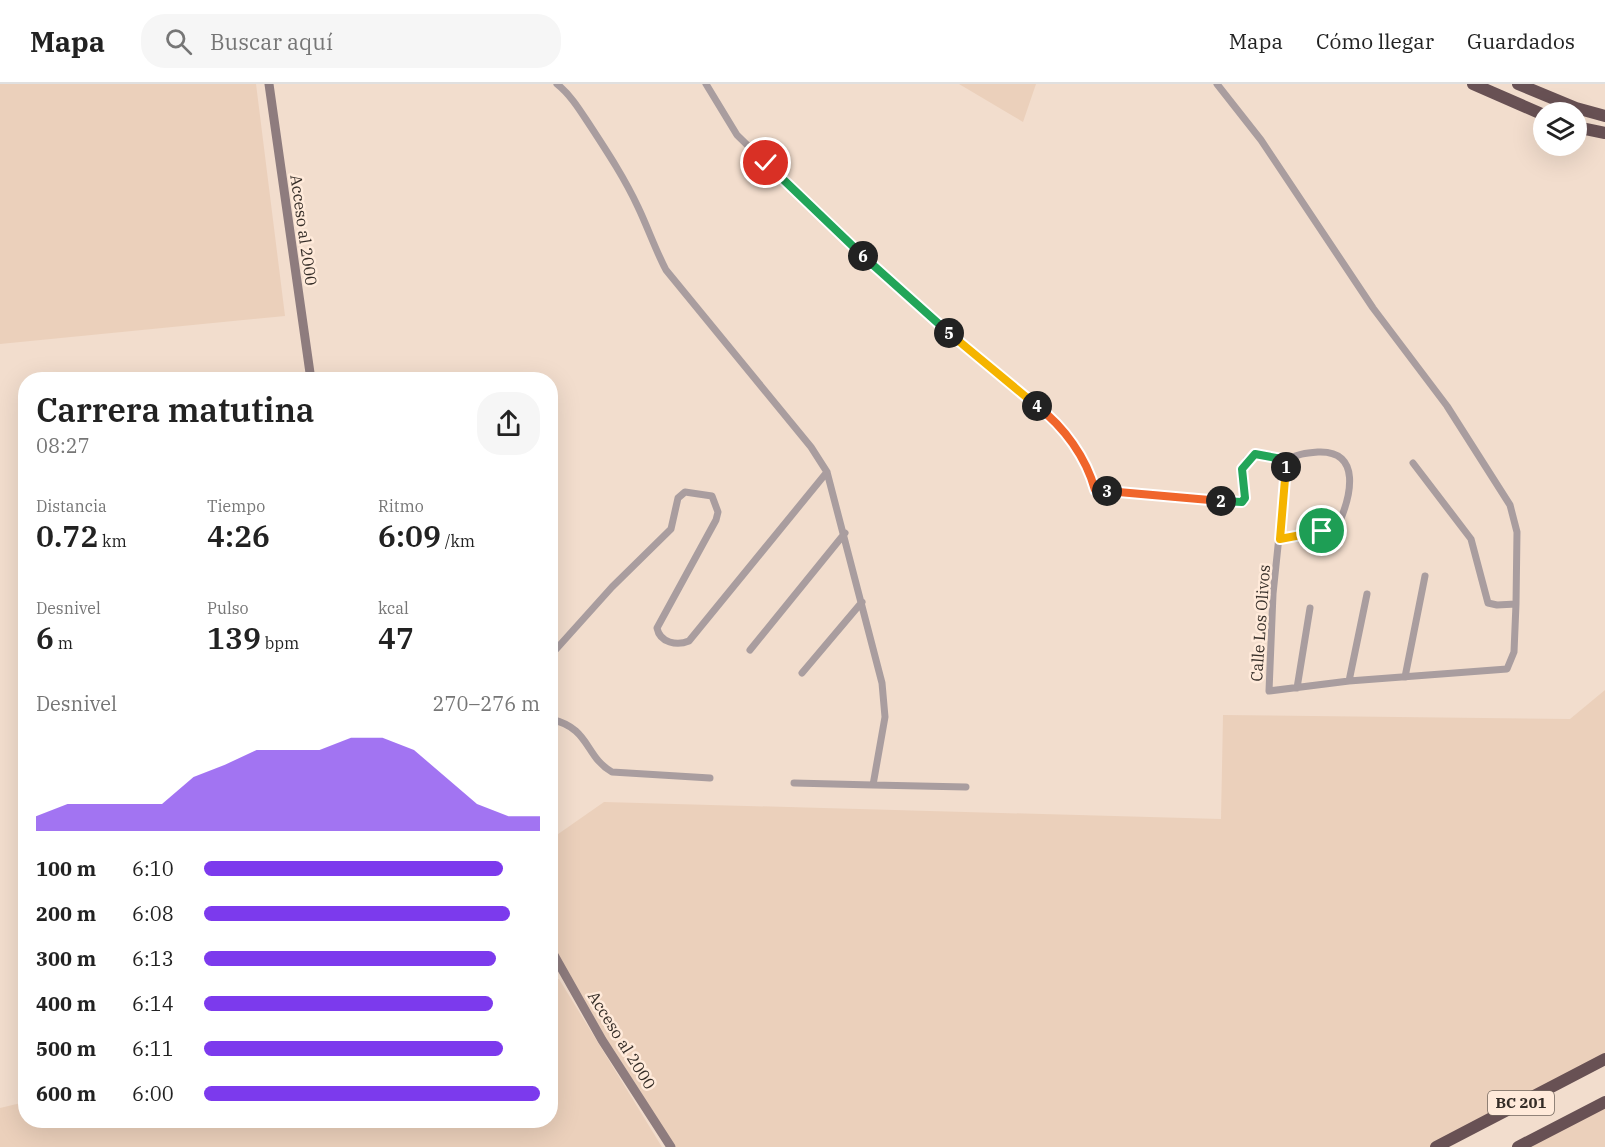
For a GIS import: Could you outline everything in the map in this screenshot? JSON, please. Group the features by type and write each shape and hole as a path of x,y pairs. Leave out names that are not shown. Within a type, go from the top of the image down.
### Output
{"highway":[{"path":"1473,84 1533,110"},
{"path":"1518,84 1576,108 1605,116"},
{"path":"1587,129 1605,133"},
{"name":"BC 201","path":"1436,1147 1605,1059"},
{"name":"BC 201","path":"1518,1147 1605,1102"}],"street":[{"name":"Acceso al 2000","path":"269,84 310,372"},
{"path":"557,84 577,106 619,171 639,208 653,246 666,270 811,447 827,472 845,533 885,704 873,785"},
{"path":"706,84 737,135 816,212 984,364 1058,424 1086,467 1095,490 1242,502 1245,498 1242,469 1246,461 1255,454 1287,460 1295,455 1316,452 1328,452 1340,457 1350,475 1351,488 1339,523 1322,531 1280,539"},
{"path":"1217,84 1261,140 1373,308 1447,406 1502,488 1515,517 1516,604 1488,603 1471,539 1413,463"},
{"name":"Calle Los Olivos","path":"1287,460 1273,594 1268,689 1273,692 1349,681 1501,671 1509,667 1514,652 1516,604"},
{"path":"558,647 612,587 671,529 678,498 685,492 712,496 718,512 716,520 657,628 658,634 675,644 689,641 827,472"},
{"path":"750,650 845,533"},
{"path":"1405,676 1425,576"},
{"path":"1349,681 1367,594"},
{"path":"801,674 862,602"},
{"path":"1297,688 1310,608"},
{"path":"558,720 579,731 603,766 612,771 710,778"},
{"path":"794,783 966,788"},
{"name":"Acceso al 2000","path":"558,962 602,1040 671,1147"}],"shaded area":[{"path":"0,84 256,84 285,316 0,344"},
{"path":"959,84 1036,84 1023,122"},
{"path":"1605,690 1605,1059 1436,1147 668,1147 558,964 558,834 604,802 1221,819 1223,715 1570,719"},
{"path":"558,979 662,1147 0,1147 0,1108 18,1104 18,1128 558,1128"},
{"path":"1605,1102 1605,1147 1518,1147"}],"route":[{"path":"766,163 892,282 984,364 1058,424 1086,467 1095,490 1242,502 1245,498 1242,469 1246,461 1255,454 1263,454 1287,460 1280,539 1322,531"}]}
